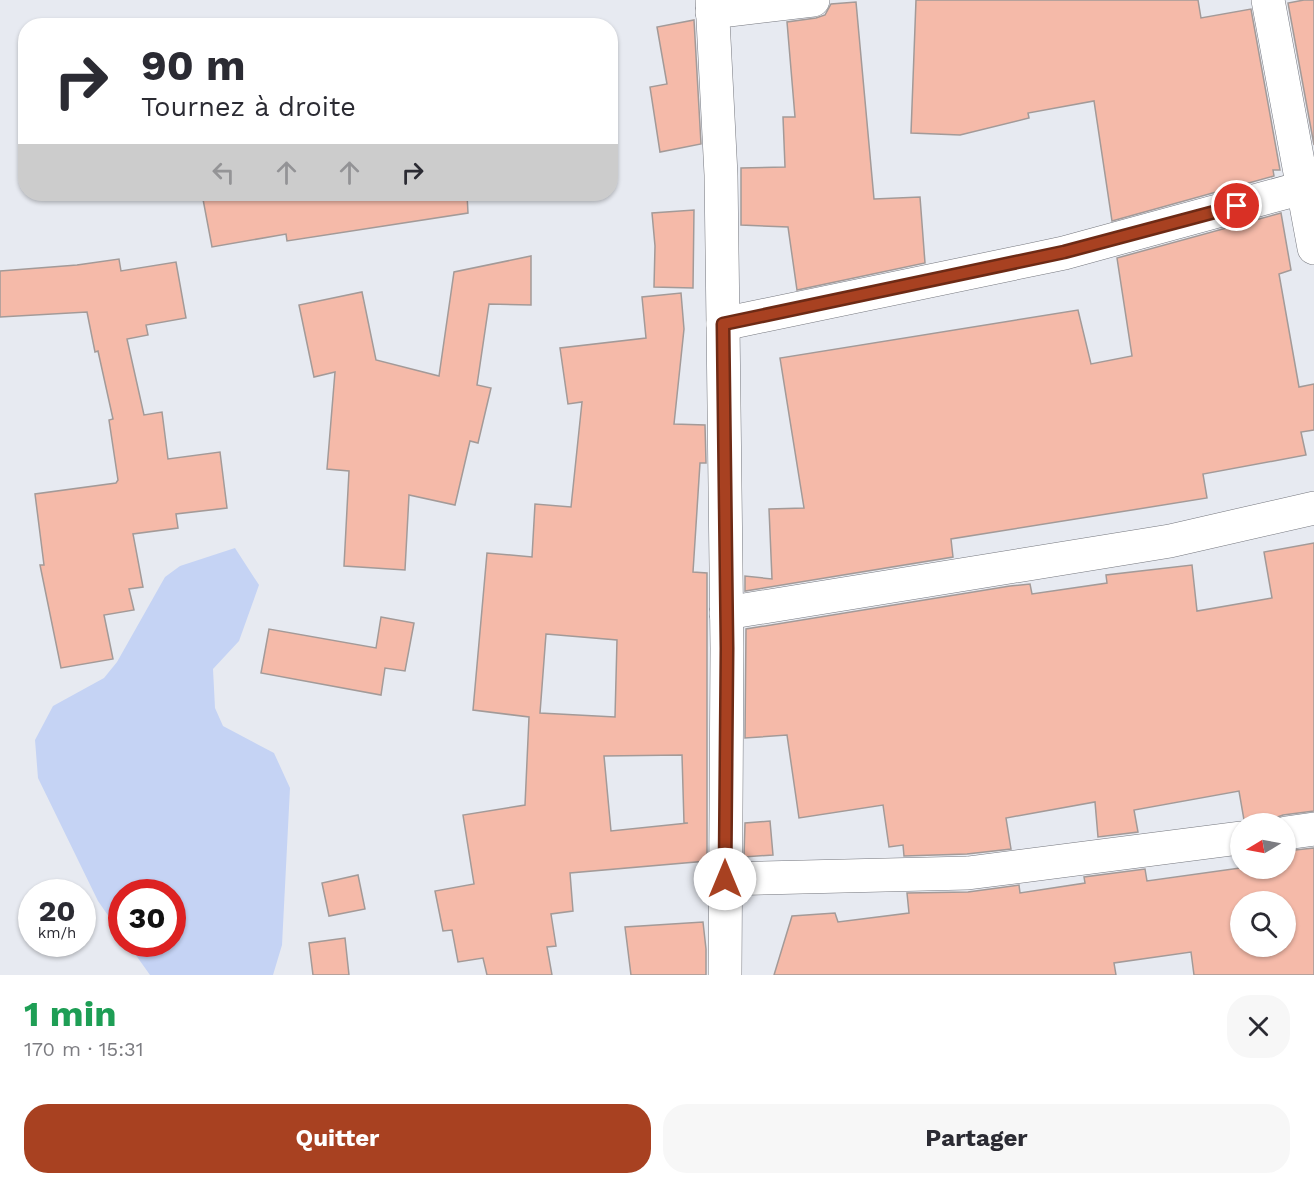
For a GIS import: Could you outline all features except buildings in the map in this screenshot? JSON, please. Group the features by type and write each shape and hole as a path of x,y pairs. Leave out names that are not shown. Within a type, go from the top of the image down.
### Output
{"street":[{"path":"725,975 726,613 723,324 721,175 712,6 813,0"},
{"path":"1268,0 1314,248"},
{"path":"723,324 1064,252 1302,188"},
{"path":"726,613 1170,541 1314,508"},
{"path":"1296,832 1314,829"},
{"path":"725,879 968,873 1230,839"}],"shaded area":[{"path":"235,548 259,585 239,641 213,669 215,708 223,726 274,753 290,788 282,945 273,975 150,975 137,957 186,957 186,879 108,879 108,915 96,897 96,879 87,879 38,778 35,740 53,706 104,678 117,662 165,577 180,566"}],"route":[{"path":"725,879 727,648 723,324 1064,252 1237,206"}]}
